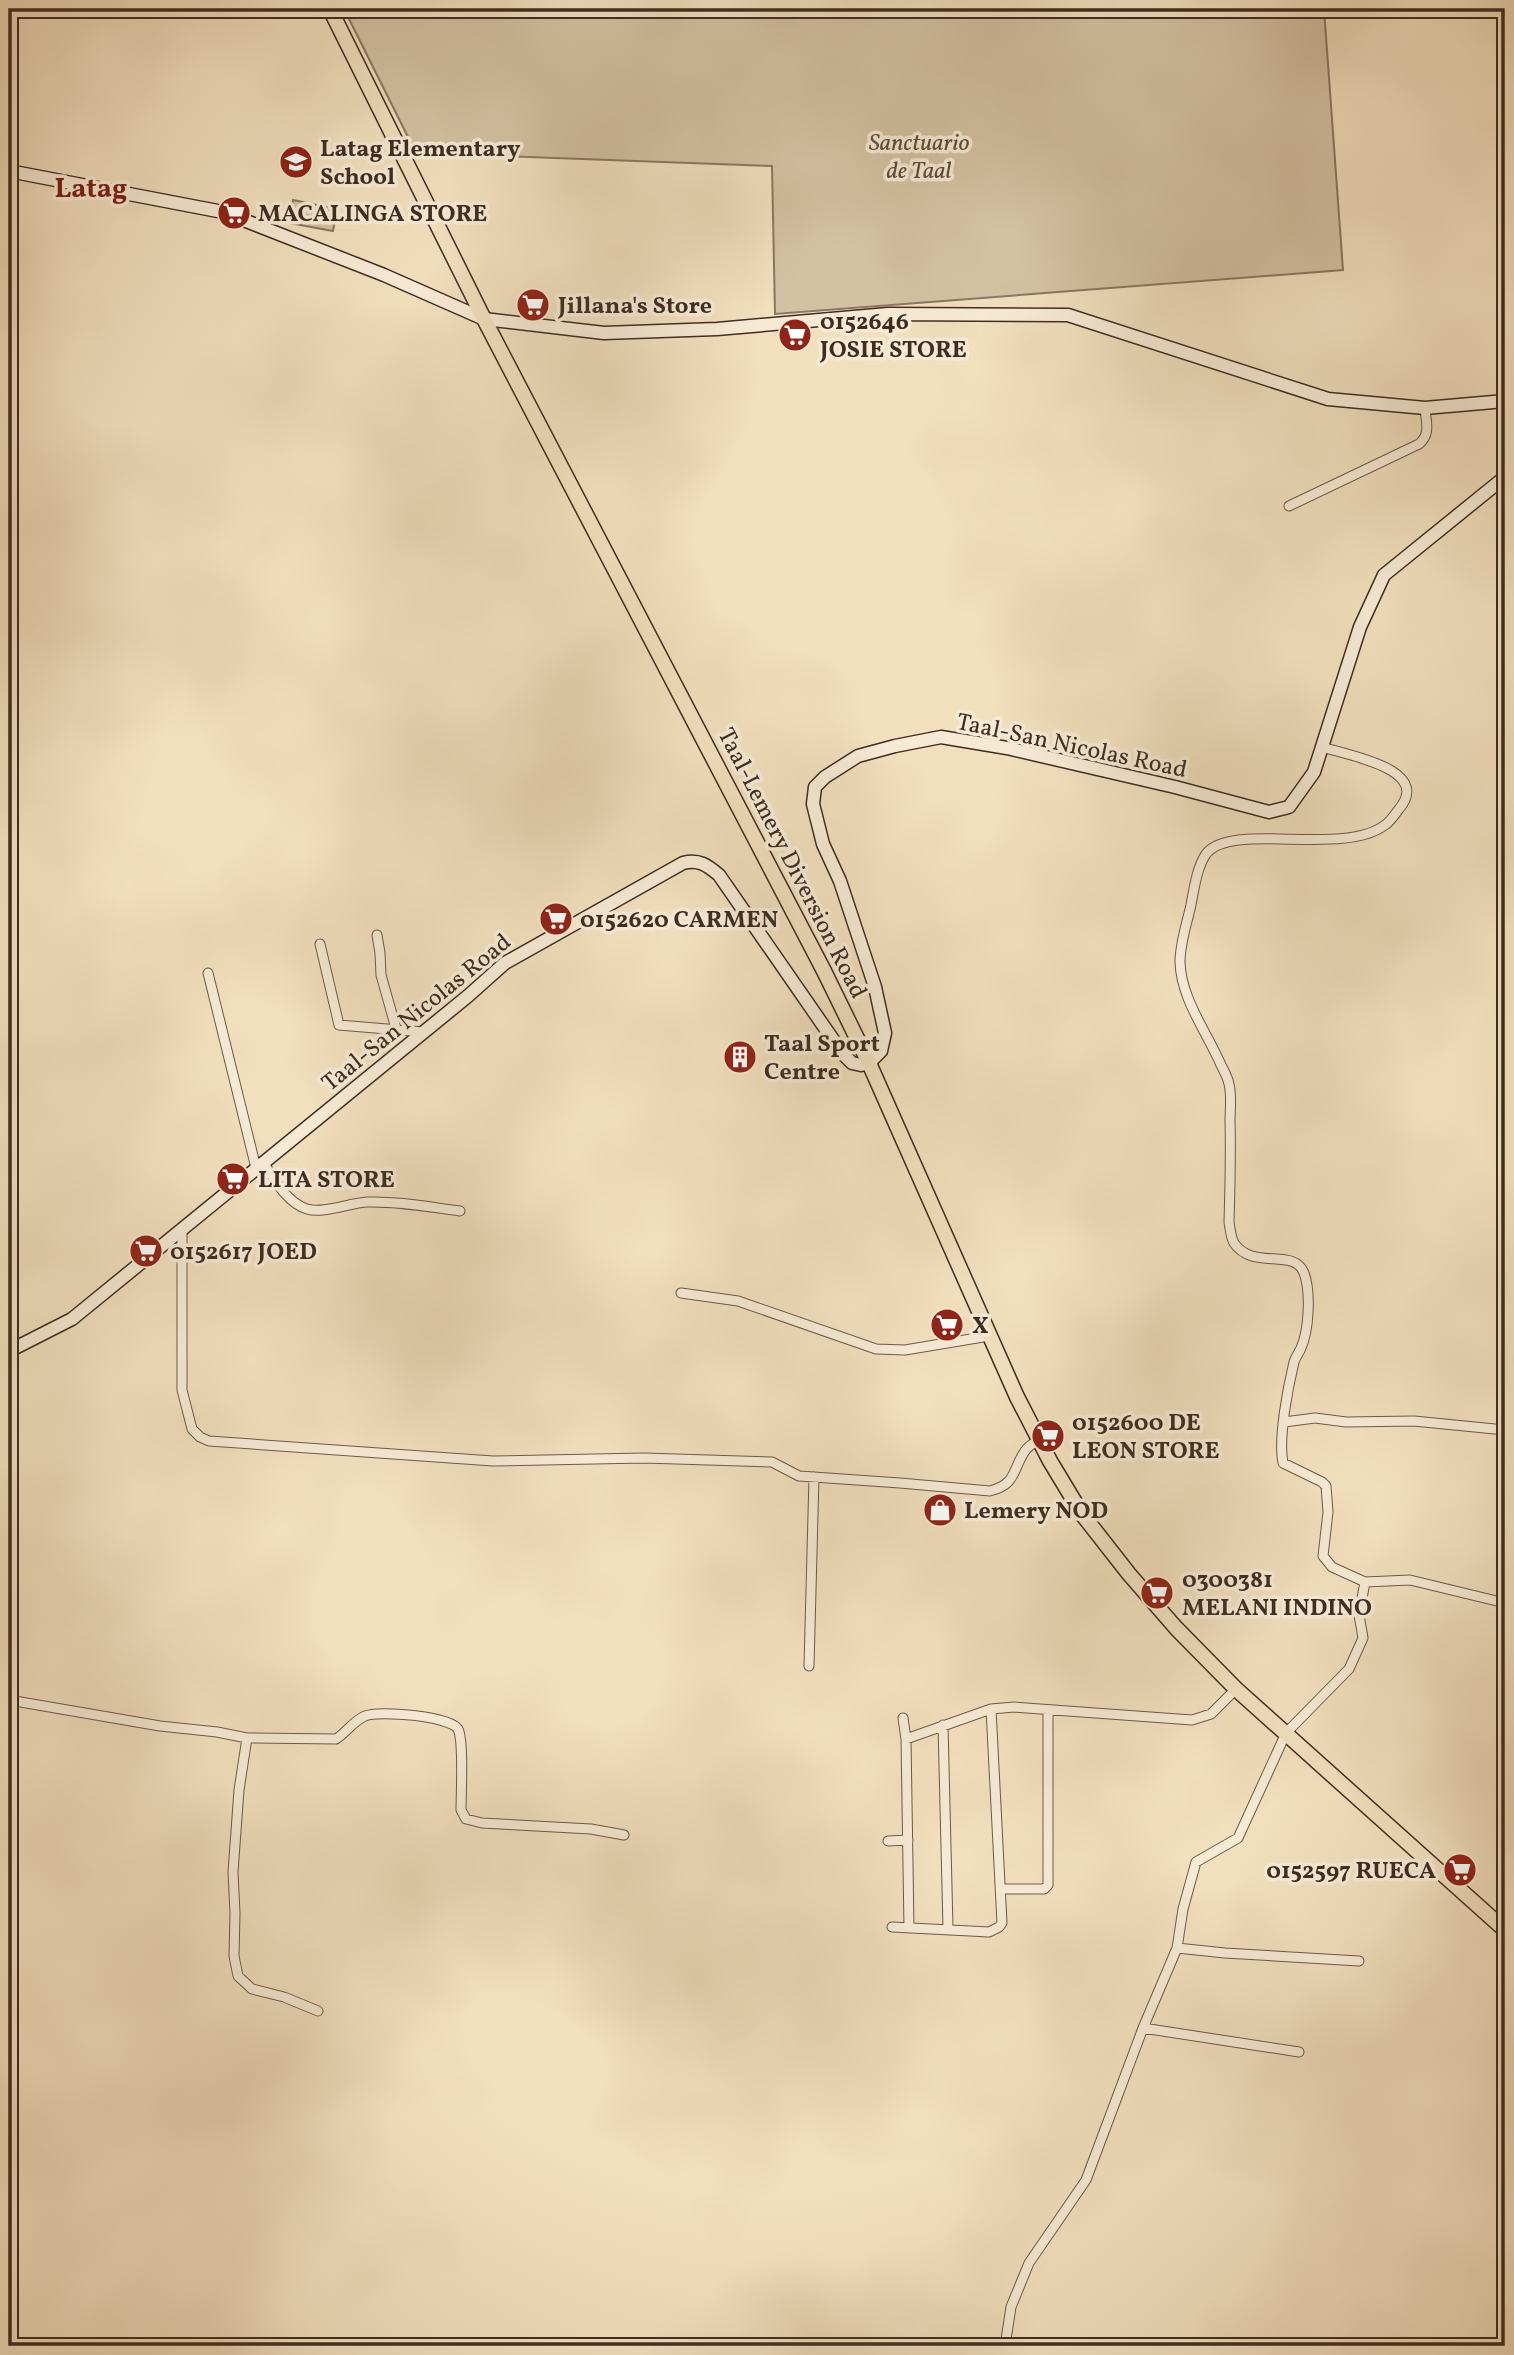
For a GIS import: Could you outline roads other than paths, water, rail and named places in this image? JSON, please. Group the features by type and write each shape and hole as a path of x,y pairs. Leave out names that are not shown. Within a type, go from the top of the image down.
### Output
{"main road":[{"name":"Taal-Lemery Diversion Road","path":"330,9 484,319 742,811 869,1063 989,1336 1060,1480 1104,1543 1175,1628 1237,1689 1505,1930"},
{"path":"9,171 223,212 384,275 484,319 604,333 717,329 888,314 1068,315 1328,399 1425,408 1505,401"},
{"name":"Taal-San Nicolas Road","path":"9,1351 72,1319 505,963 669,869 693,861 702,862 719,875 843,1054 852,1063 869,1063 881,1051 885,1033 875,986 840,881 823,844 813,804 815,787 825,776 858,756 942,737 1007,748 1269,812 1289,807 1314,772 1360,627 1384,575 1505,477"}],"street":[{"path":"1289,506 1426,439 1425,408"},
{"path":"1322,747 1379,765 1403,778 1408,790 1405,802 1386,825 1365,836 1341,840 1283,838 1229,841 1216,846 1206,855 1196,881 1181,948 1180,964 1190,1004 1230,1085 1229,1222 1233,1242 1250,1257 1289,1260 1299,1265 1304,1273 1309,1305 1302,1346 1295,1359 1280,1450 1283,1463 1326,1486 1328,1512 1323,1556 1332,1567 1365,1582 1410,1580 1505,1603"},
{"path":"377,935 381,975 397,1032"},
{"path":"320,944 337,1022 340,1025 397,1032 423,1032"},
{"path":"208,973 260,1165 281,1189 297,1204 309,1210 366,1202 460,1211"},
{"path":"182,1228 182,1390 192,1429 209,1441 494,1461 644,1458 772,1462 799,1476 990,1491 1002,1488 1008,1483 1026,1448 1039,1440"},
{"path":"681,1293 738,1301 876,1349 905,1350 989,1336"},
{"path":"1284,1422 1315,1418 1346,1422 1414,1421 1505,1430"},
{"path":"809,1667 814,1477"},
{"path":"1005,2346 1011,2306 1029,2263 1086,2180 1143,2028 1177,1948 1183,1909 1196,1861 1238,1838 1286,1733 1349,1669 1363,1637 1359,1615 1365,1582"},
{"path":"906,1739 991,1709 1014,1707 1192,1720 1211,1714 1237,1689"},
{"path":"9,1700 247,1738 324,1741 336,1739 346,1733 353,1723 373,1713 441,1719 452,1723 460,1736 461,1810 466,1819 482,1823 591,1829 624,1835"},
{"path":"892,1927 989,1932 999,1927 1003,1917 1002,1889 991,1709"},
{"path":"1002,1889 1044,1889 1048,1885 1048,1710"},
{"path":"903,1718 906,1739 909,1928"},
{"path":"943,1725 948,1928"},
{"path":"247,1738 239,1790 233,1872 234,1956 238,1976 252,1989 284,1997 318,2011"},
{"path":"888,1841 908,1840"},
{"path":"1177,1948 1359,1961"},
{"path":"1143,2028 1299,2052"}],"place":[{"name":"Latag Elementary School","path":"296,162"},
{"name":"MACALINGA STORE","path":"234,213"},
{"name":"Jillana's Store","path":"533,305"},
{"name":"0152646 JOSIE STORE","path":"795,335"},
{"name":"0152620 CARMEN","path":"556,919"},
{"name":"Taal Sport Centre","path":"740,1057"},
{"name":"LITA STORE","path":"233,1179"},
{"name":"0152617 JOED","path":"146,1251"},
{"name":"X","path":"947,1325"},
{"name":"0152600 DE LEON STORE","path":"1048,1436"},
{"name":"Lemery NOD","path":"940,1510"},
{"name":"0300381 MELANI INDINO","path":"1157,1593"},
{"name":"0152597 RUECA","path":"1460,1870"}],"district":[{"name":"Latag","path":"91,187"}],"park label":[{"name":"Sanctuario de Taal","path":"919,156"}]}
